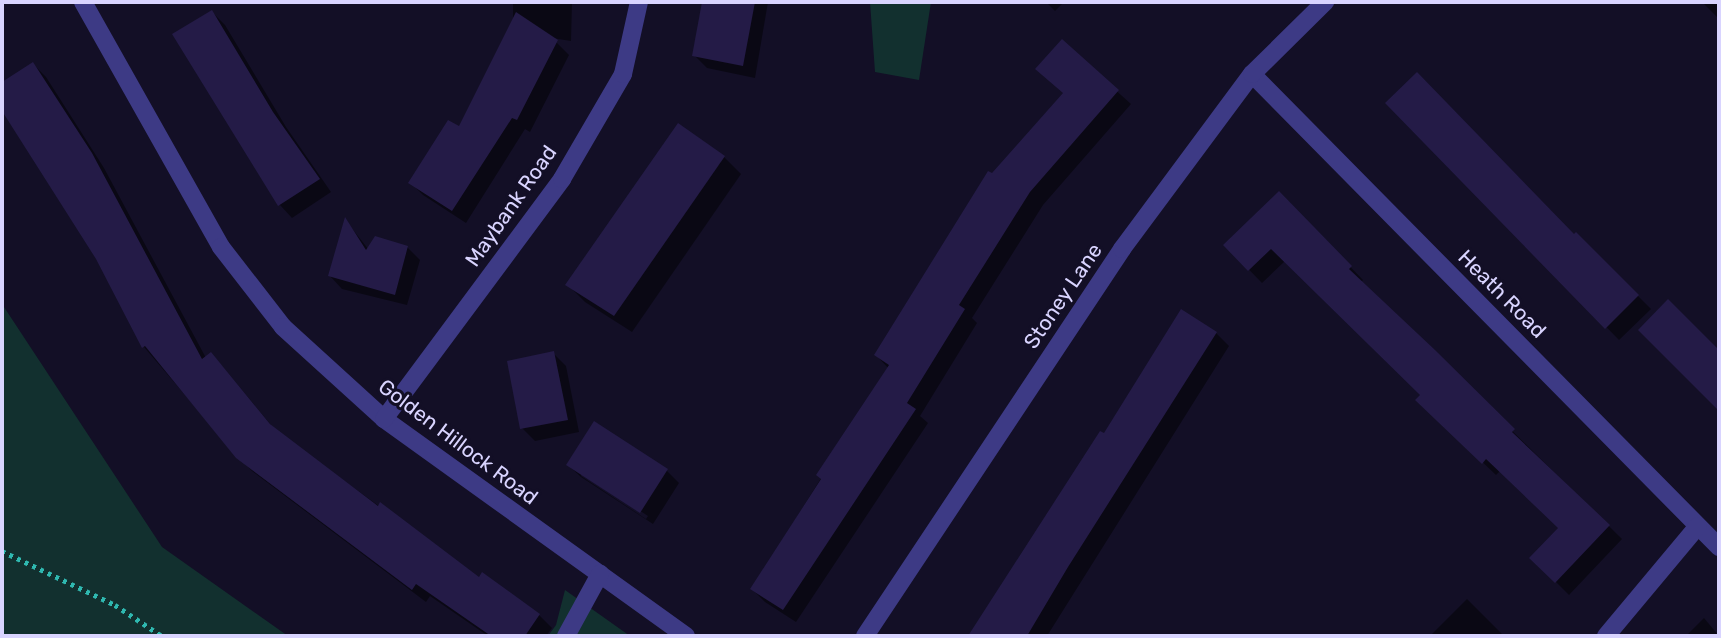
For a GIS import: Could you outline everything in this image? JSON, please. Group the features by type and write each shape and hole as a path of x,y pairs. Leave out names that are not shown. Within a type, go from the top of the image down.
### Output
{"street":[{"name":"Golden Hillock Road","path":"83,2 220,247 283,327 384,419 686,636"},
{"name":"Maybank Road","path":"384,419 562,179 623,74 639,2"},
{"name":"Stoney Lane","path":"865,636 1122,249 1252,74 1325,2"},
{"name":"Heath Road","path":"1252,74 1719,547"},
{"path":"1606,636 1698,526"},
{"path":"566,636 600,574"}],"path":[{"path":"2,551 115,605 162,636"}],"green space":[{"path":"870,2 931,2 919,80 875,72"},
{"path":"2,304 162,547 288,636 2,636"},
{"path":"565,590 630,636 548,636 556,625"}],"building":[{"path":"702,2 755,2 743,66 692,56"},
{"path":"212,10 273,112 320,179 278,206 172,34"},
{"path":"516,12 558,40 517,120 512,118 452,211 408,183 448,120 459,126"},
{"path":"1062,39 1119,90 1030,192 959,305 965,309 907,403 916,409 783,610 750,589 821,479 816,475 889,365 874,355 988,171 992,173 1063,93 1035,69"},
{"path":"33,62 92,153 202,359 211,352 270,424 378,506 380,502 479,577 482,572 540,614 525,636 491,636 416,584 412,590 236,458 145,346 142,348 96,259 2,111 2,82"},
{"path":"1417,72 1574,234 1576,232 1639,295 1605,329 1385,103"},
{"path":"678,123 725,156 614,316 565,285"},
{"path":"1279,191 1352,266 1349,269 1435,350 1515,429 1512,432 1610,525 1555,583 1529,558 1558,528 1486,459 1482,464 1415,400 1420,395 1271,249 1248,271 1223,245"},
{"path":"345,217 366,250 375,236 408,246 395,295 328,276"},
{"path":"1668,299 1719,350 1719,411 1638,330"},
{"path":"1181,309 1217,332 1027,636 968,636 1100,431 1104,433"},
{"path":"554,351 568,420 520,429 507,361"},
{"path":"594,421 668,469 640,513 566,465"}]}
